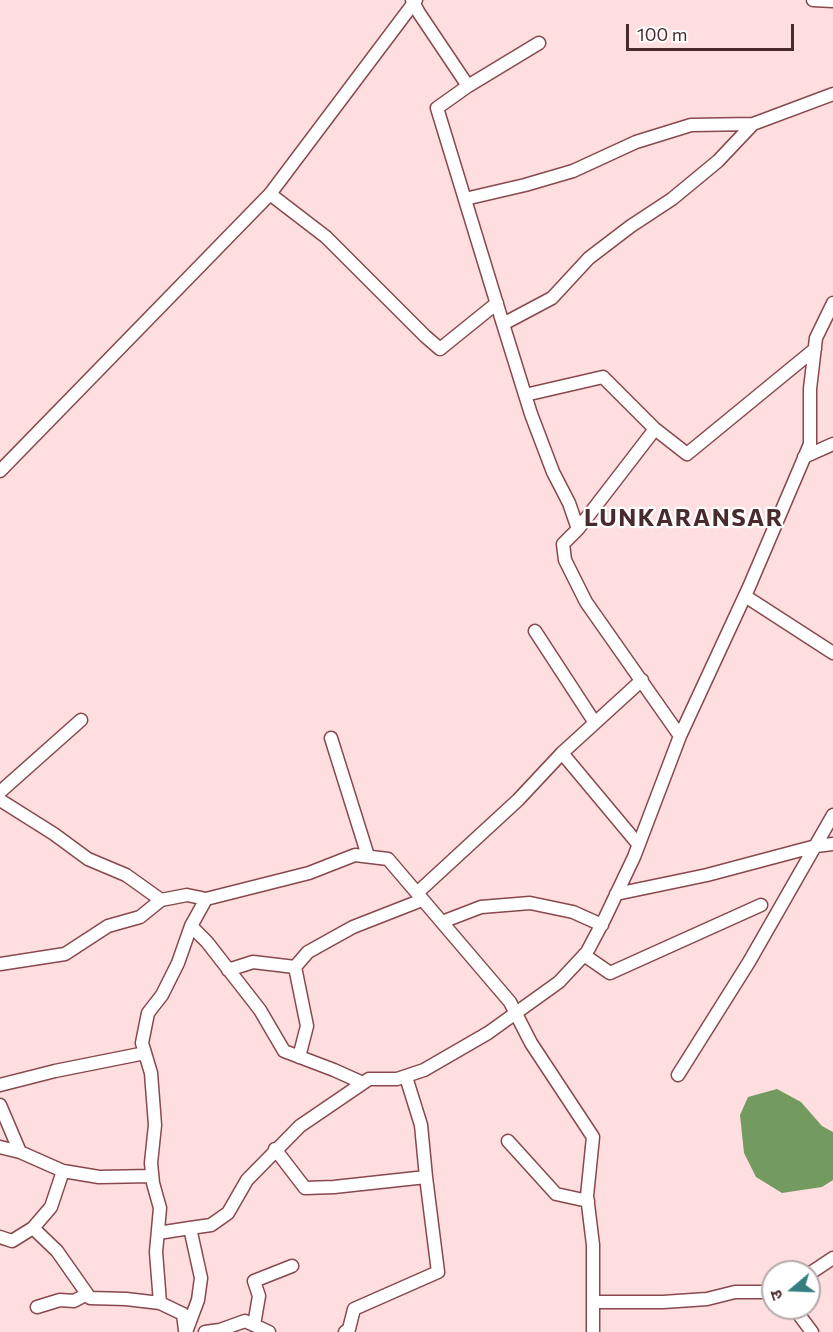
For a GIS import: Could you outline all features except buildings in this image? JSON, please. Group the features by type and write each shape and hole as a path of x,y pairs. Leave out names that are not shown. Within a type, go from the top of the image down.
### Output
{"street":[{"path":"813,0 833,1"},
{"path":"414,1 418,14 468,86"},
{"path":"0,471 270,194 414,1"},
{"path":"539,43 468,86 437,108 525,395 553,472 569,503 578,529"},
{"path":"465,199 573,171 636,142 692,124 753,124 833,94"},
{"path":"503,324 552,298 589,258 672,199 718,160 753,124"},
{"path":"270,194 326,237 425,336 440,348 497,303"},
{"path":"158,1233 211,1225 228,1213 247,1180 300,1126 369,1079 406,1077 433,1065 488,1033 559,982 584,955 602,925 616,894 680,736 745,596 810,444 810,389 816,338 833,303"},
{"path":"525,395 603,376 656,429 687,454 815,349"},
{"path":"656,429 578,529 563,544 565,560 586,602 680,736"},
{"path":"804,457 833,444"},
{"path":"745,596 833,653"},
{"path":"535,631 595,723"},
{"path":"295,967 308,952 353,927 419,897 518,800 562,753 642,680"},
{"path":"0,792 81,720"},
{"path":"331,738 368,856"},
{"path":"562,753 638,844"},
{"path":"0,800 54,834 88,859 126,875 161,900"},
{"path":"678,1076 749,962 833,815"},
{"path":"616,894 707,875 816,846 833,844"},
{"path":"0,964 65,954 108,926 140,917 161,900 186,895 206,899 309,873 354,855 388,859 510,1002 531,1043 593,1137 588,1201 593,1245 592,1332"},
{"path":"160,1303 156,1252 160,1208 151,1162 154,1125 151,1073 142,1043 148,1013 178,963 191,926 206,899"},
{"path":"442,922 481,907 530,903 573,912 602,925"},
{"path":"584,955 610,973 761,905"},
{"path":"191,926 207,942 260,1010 284,1051 363,1083"},
{"path":"228,970 253,962 295,967"},
{"path":"295,967 307,1026 299,1057"},
{"path":"0,1085 55,1071 145,1053"},
{"path":"345,1332 349,1329 354,1309 438,1272 421,1125 406,1077"},
{"path":"0,1105 20,1152"},
{"path":"508,1141 556,1194 588,1201"},
{"path":"0,1147 20,1152 63,1171 99,1177 152,1176"},
{"path":"275,1149 305,1188 426,1177"},
{"path":"0,1237 12,1241 33,1228 51,1208 63,1171"},
{"path":"33,1228 57,1251 90,1298 160,1303 183,1314 186,1332"},
{"path":"186,1332 198,1300 201,1278 190,1228"},
{"path":"254,1325 259,1296 254,1281 292,1266"},
{"path":"593,1302 663,1302 707,1299 735,1292 761,1292"},
{"path":"38,1307 60,1300 74,1301 87,1294"},
{"path":"205,1332 220,1330 245,1321 269,1332"}],"shaded area":[{"path":"777,1089 801,1102 822,1126 833,1132 833,1180 822,1187 782,1193 756,1177 744,1153 740,1115 748,1097"}],"district":[{"name":"LUNKARANSAR","path":"684,518"}]}
